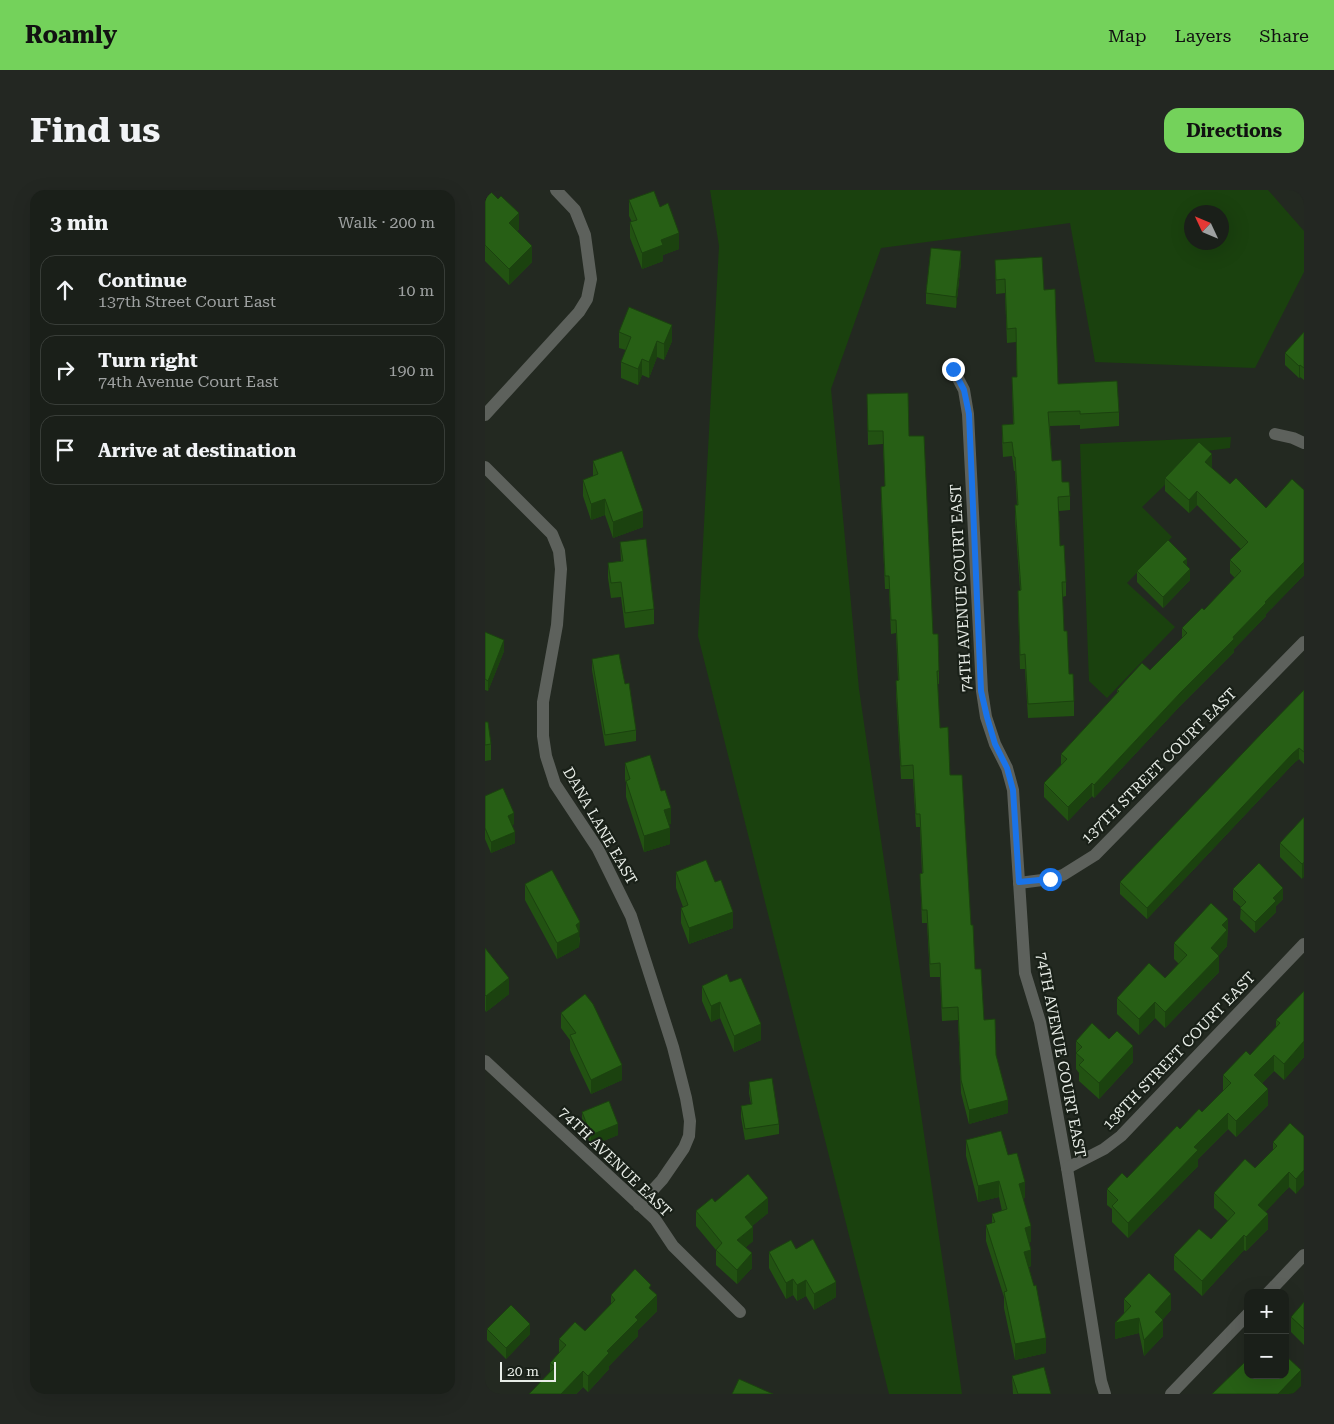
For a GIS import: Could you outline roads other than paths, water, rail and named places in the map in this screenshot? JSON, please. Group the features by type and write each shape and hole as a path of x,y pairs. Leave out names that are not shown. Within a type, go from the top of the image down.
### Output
{"street":[{"path":"485,415 579,312 587,299 591,279 585,235 575,210 557,190"},
{"name":"74TH AVENUE COURT EAST","path":"953,369 964,390 969,414 981,691 995,744 1007,768 1013,790 1025,974 1040,1022 1067,1168 1101,1382 1105,1394"},
{"path":"1275,434 1293,438 1304,443"},
{"name":"DANA LANE EAST","path":"485,467 552,534 559,550 561,569 557,625 543,702 543,736 546,756 555,784 598,849 631,916 673,1047 686,1098 690,1121 689,1136 684,1148 662,1180 639,1205"},
{"name":"137TH STREET COURT EAST","path":"1019,882 1050,879 1063,875 1095,855 1304,642"},
{"name":"138TH STREET COURT EAST","path":"1067,1168 1096,1154 1121,1136 1304,944"},
{"name":"74TH AVENUE EAST","path":"485,1061 655,1219 673,1246 740,1312"},
{"path":"1272,1289 1304,1255"},
{"path":"1171,1394 1244,1318"}]}
